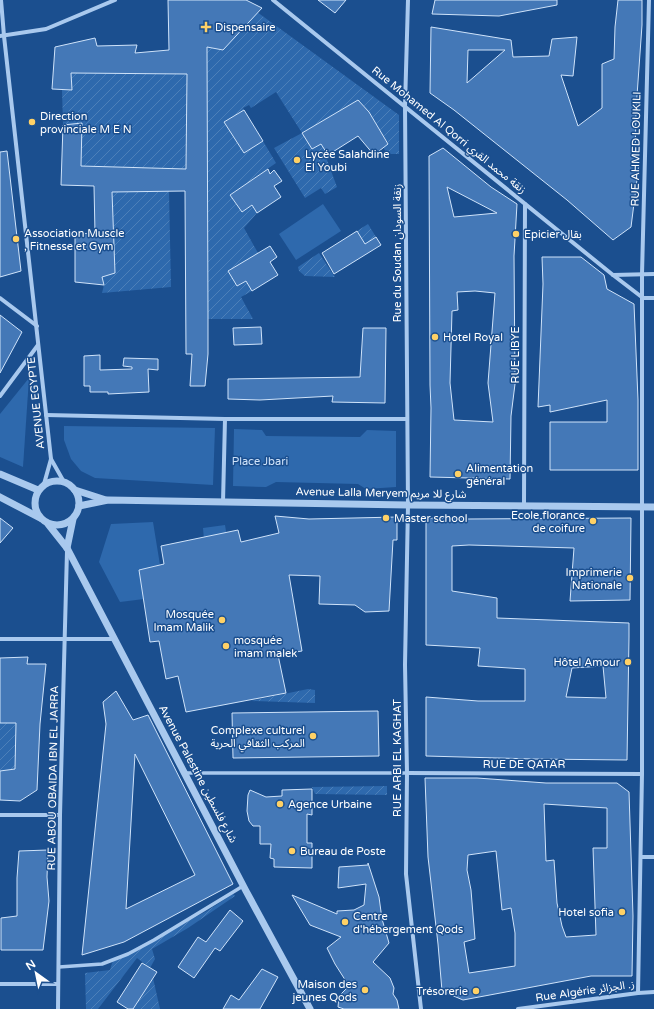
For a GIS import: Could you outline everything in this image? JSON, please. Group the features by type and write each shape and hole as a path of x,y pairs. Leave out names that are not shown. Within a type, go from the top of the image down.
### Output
{"street":[{"name":"AVENUE EGYPTE","path":"1,0 2,36 37,326 51,459 44,484"},
{"path":"2,36 46,29 115,0"},
{"name":"Rue Mohamed Al Qorri زنقة محمد القري","path":"273,0 643,298"},
{"name":"Rue du Soudan زنقة السودان","path":"408,0 405,106 408,505"},
{"name":"RUE AHMED LOUKILI","path":"638,992 642,774 642,274 649,0"},
{"name":"RUE LIBYE","path":"524,506 525,204"},
{"path":"613,275 654,274"},
{"path":"0,298 37,326"},
{"path":"643,298 654,298"},
{"name":"AVENUE EGYPTE","path":"0,396 39,345"},
{"path":"46,415 225,419 407,419"},
{"path":"223,502 225,419"},
{"name":"AVENUE EGYPTE","path":"51,459 64,482"},
{"path":"0,474 38,490"},
{"path":"45,522 37,515 34,502 38,490 44,484 51,481 64,482 70,485 78,495 79,506 73,519 68,548"},
{"name":"Avenue Lalla Meryem شارع للا مريم","path":"75,490 108,500"},
{"path":"0,497 45,522 54,525 61,525 73,519"},
{"name":"Avenue Lalla Meryem شارع للا مريم","path":"79,506 108,500 654,507"},
{"name":"RUE ARBI EL KAGHAT","path":"408,505 405,665 407,773 406,874 421,1009"},
{"name":"Avenue Palestine شارع فلسطين","path":"45,522 68,548 114,639 310,1009"},
{"name":"RUE ABOU OBAIDA IBN EL JARRA","path":"58,1009 60,815 68,548"},
{"path":"0,640 114,639"},
{"path":"185,773 407,773"},
{"name":"RUE DE QATAR","path":"407,773 642,774"},
{"path":"0,815 60,815"},
{"path":"641,857 654,857"},
{"path":"59,968 102,964 128,954 244,886"},
{"path":"0,984 58,984"},
{"name":"Rue Algérie ز. الجزائر","path":"518,1009 638,992 654,992"}],"green space":[{"path":"257,12 399,115 399,154 387,154 383,147 388,143 369,112 358,100 302,133 276,92 251,108 249,105 243,108 244,110 224,122 244,153 263,141 276,163 230,195 242,212 252,205 257,213 244,228 258,253 229,271 237,286 246,281 252,291 241,297 253,319 208,319 207,47 223,49"},
{"path":"71,73 187,74 186,169 81,168 82,123 63,125 62,90 72,90"},
{"path":"302,133 312,149 321,144 328,155 327,160 337,187 325,194 321,188 305,198 274,148"},
{"path":"169,191 171,287 102,293 104,285 102,277 115,272 112,192"},
{"path":"323,204 341,231 296,260 279,234"},
{"path":"368,224 376,237 365,244 357,231"},
{"path":"319,253 335,277 305,276 299,271 298,267"},
{"path":"29,378 23,467 0,457 0,414"},
{"path":"64,426 215,428 213,485 95,478 81,471 71,459 64,440"},
{"name":"Place Jbari","path":"234,429 262,430 266,436 360,437 367,430 396,431 396,487 366,489 358,484 276,482 266,487 233,486"},
{"path":"153,522 160,565 140,570 144,599 120,602 99,562 111,524"},
{"path":"225,525 227,537 204,540 203,528"},
{"path":"308,689 315,690 315,703 251,701"},
{"path":"0,723 16,723 26,768 0,771"},
{"path":"387,786 387,795 315,794 312,787"},
{"path":"233,894 235,896 188,928 152,949 155,959 150,968 137,958 98,1009 86,1009 85,973 110,970 113,960 207,911"},
{"path":"153,978 160,1009 133,1009"}],"building":[{"path":"168,0 246,0 262,8 223,50 207,47 208,354 205,386 190,386 192,354 186,354 185,191 112,192 115,273 102,277 104,285 75,282 75,234 95,233 94,186 61,185 63,125 82,123 81,166 186,169 187,74 71,73 72,90 52,89 55,47 95,38 97,46 137,45 135,53 169,50"},
{"path":"318,0 346,0 335,13"},
{"path":"435,0 557,0 557,5 499,16 432,14"},
{"path":"618,0 642,0 642,25 636,110 635,164 639,164 631,227 613,240 567,200 454,110 430,93 431,27 511,40 513,57 549,56 552,39 577,37 573,76 561,75 578,126 602,108 602,64 614,59","holes":["468,50 505,50 467,83"]},
{"path":"358,100 369,112 388,144 374,155 358,136 328,155 321,144 312,149 302,133"},
{"path":"244,110 263,141 244,153 224,122"},
{"path":"443,148 491,187 517,204 514,256 515,384 511,416 510,479 430,477 431,408 429,156","holes":["447,187 497,213 454,217","475,291 495,293 488,383 493,422 454,420 450,383 452,311 458,310 457,292"]},
{"path":"7,151 21,271 0,277 0,152"},
{"path":"268,169 270,174 274,170 282,181 274,186 281,197 257,213 252,205 242,212 230,195"},
{"path":"357,231 365,244 376,237 381,245 334,274 322,253"},
{"path":"270,246 277,257 270,262 278,275 252,291 246,281 237,286 228,271"},
{"path":"542,257 581,257 604,275 607,289 634,304 638,400 638,470 550,470 550,422 607,422 607,400 550,412 550,405 538,407 543,284"},
{"path":"0,315 22,332 0,373"},
{"path":"261,327 262,344 234,345 233,328"},
{"path":"363,328 386,328 385,403 332,402 333,396 260,400 228,399 228,379 360,377"},
{"path":"100,355 100,370 132,369 132,367 123,366 124,358 158,359 158,370 148,369 149,392 108,394 108,392 90,392 90,386 84,386 84,356"},
{"name":"mosquée imam malek","path":"275,516 309,519 397,517 397,540 393,540 389,611 365,612 355,605 319,604 320,576 289,575 302,651 278,655 286,693 186,712 178,676 166,679 159,641 150,642 139,570 164,564 161,546 238,530 241,542 279,533"},
{"path":"0,518 13,528 0,543"},
{"path":"426,518 631,518 630,600 570,601 574,548 469,545 452,546 452,591 497,598 497,618 629,623 627,760 426,756 426,697 478,701 525,701 525,669 478,666 480,648 426,645","holes":["603,666 606,698 566,697 572,668"]},
{"path":"28,657 27,664 46,664 40,724 37,790 20,801 0,800 0,771 15,769 16,723 0,723 0,658"},
{"path":"116,691 133,720 148,715 233,884 124,942 82,955 106,724 103,702","holes":["135,754 195,875 126,909"]},
{"name":"Complexe culturel المركب الثقافي الحرية","path":"378,711 379,756 233,758 232,713"},
{"path":"425,778 477,778 546,783 617,783 629,792 633,916 632,976 591,976 463,1000 442,991 428,857","holes":["544,804 607,808 607,848 593,848 596,935 566,937 557,903 554,860 546,861","496,851 502,910 511,908 515,933 515,966 469,973 464,942 475,939 471,890 467,870 468,855"]},
{"path":"312,789 312,815 307,814 307,843 312,843 312,868 274,867 274,859 270,858 271,844 260,844 260,826 253,826 249,821 247,811 248,795 250,790 266,797 282,796 282,790"},
{"path":"48,850 47,877 49,901 43,950 1,950 1,918 17,916 19,851"},
{"name":"Centre d'hébergement Qods","path":"368,863 379,897 382,919 389,943 373,962 390,978 394,988 393,994 397,1000 399,1009 344,1009 338,1007 339,996 349,986 327,948 341,937 310,925 292,895 337,914 337,911 354,910 364,905 366,884 338,888 339,867 368,865"},
{"path":"230,910 243,921 220,951 215,948 194,978 178,967 198,937 206,942"},
{"path":"142,963 157,972 133,1009 128,1009 117,1002"},
{"path":"262,969 278,977 260,1009 223,1009 231,995 239,1000"}],"place":[{"name":"Dispensaire","path":"206,27"},
{"name":"Direction provinciale M E N","path":"32,122"},
{"name":"Lycée Salahdine El Youbi","path":"297,160"},
{"name":"Epicier بقال","path":"516,234"},
{"name":"Association Muscle , Fitnesse et Gym","path":"16,239"},
{"name":"Hotel Royal","path":"435,337"},
{"name":"Alimentation général","path":"458,474"},
{"name":"Master school","path":"386,518"},
{"name":"Ecole florance de coifure","path":"593,521"},
{"name":"Imprimerie Nationale","path":"630,578"},
{"name":"Mosquée Imam Malik","path":"222,620"},
{"name":"mosquée imam malek","path":"226,646"},
{"name":"Hôtel Amour","path":"628,662"},
{"name":"Complexe culturel المركب الثقافي الحرية","path":"313,736"},
{"name":"Agence Urbaine","path":"280,804"},
{"name":"Bureau de Poste","path":"292,851"},
{"name":"Hotel sofia","path":"622,912"},
{"name":"Centre d'hébergement Qods","path":"345,922"},
{"name":"Maison des jeunes Qods","path":"365,990"},
{"name":"Trésorerie","path":"476,991"}]}
